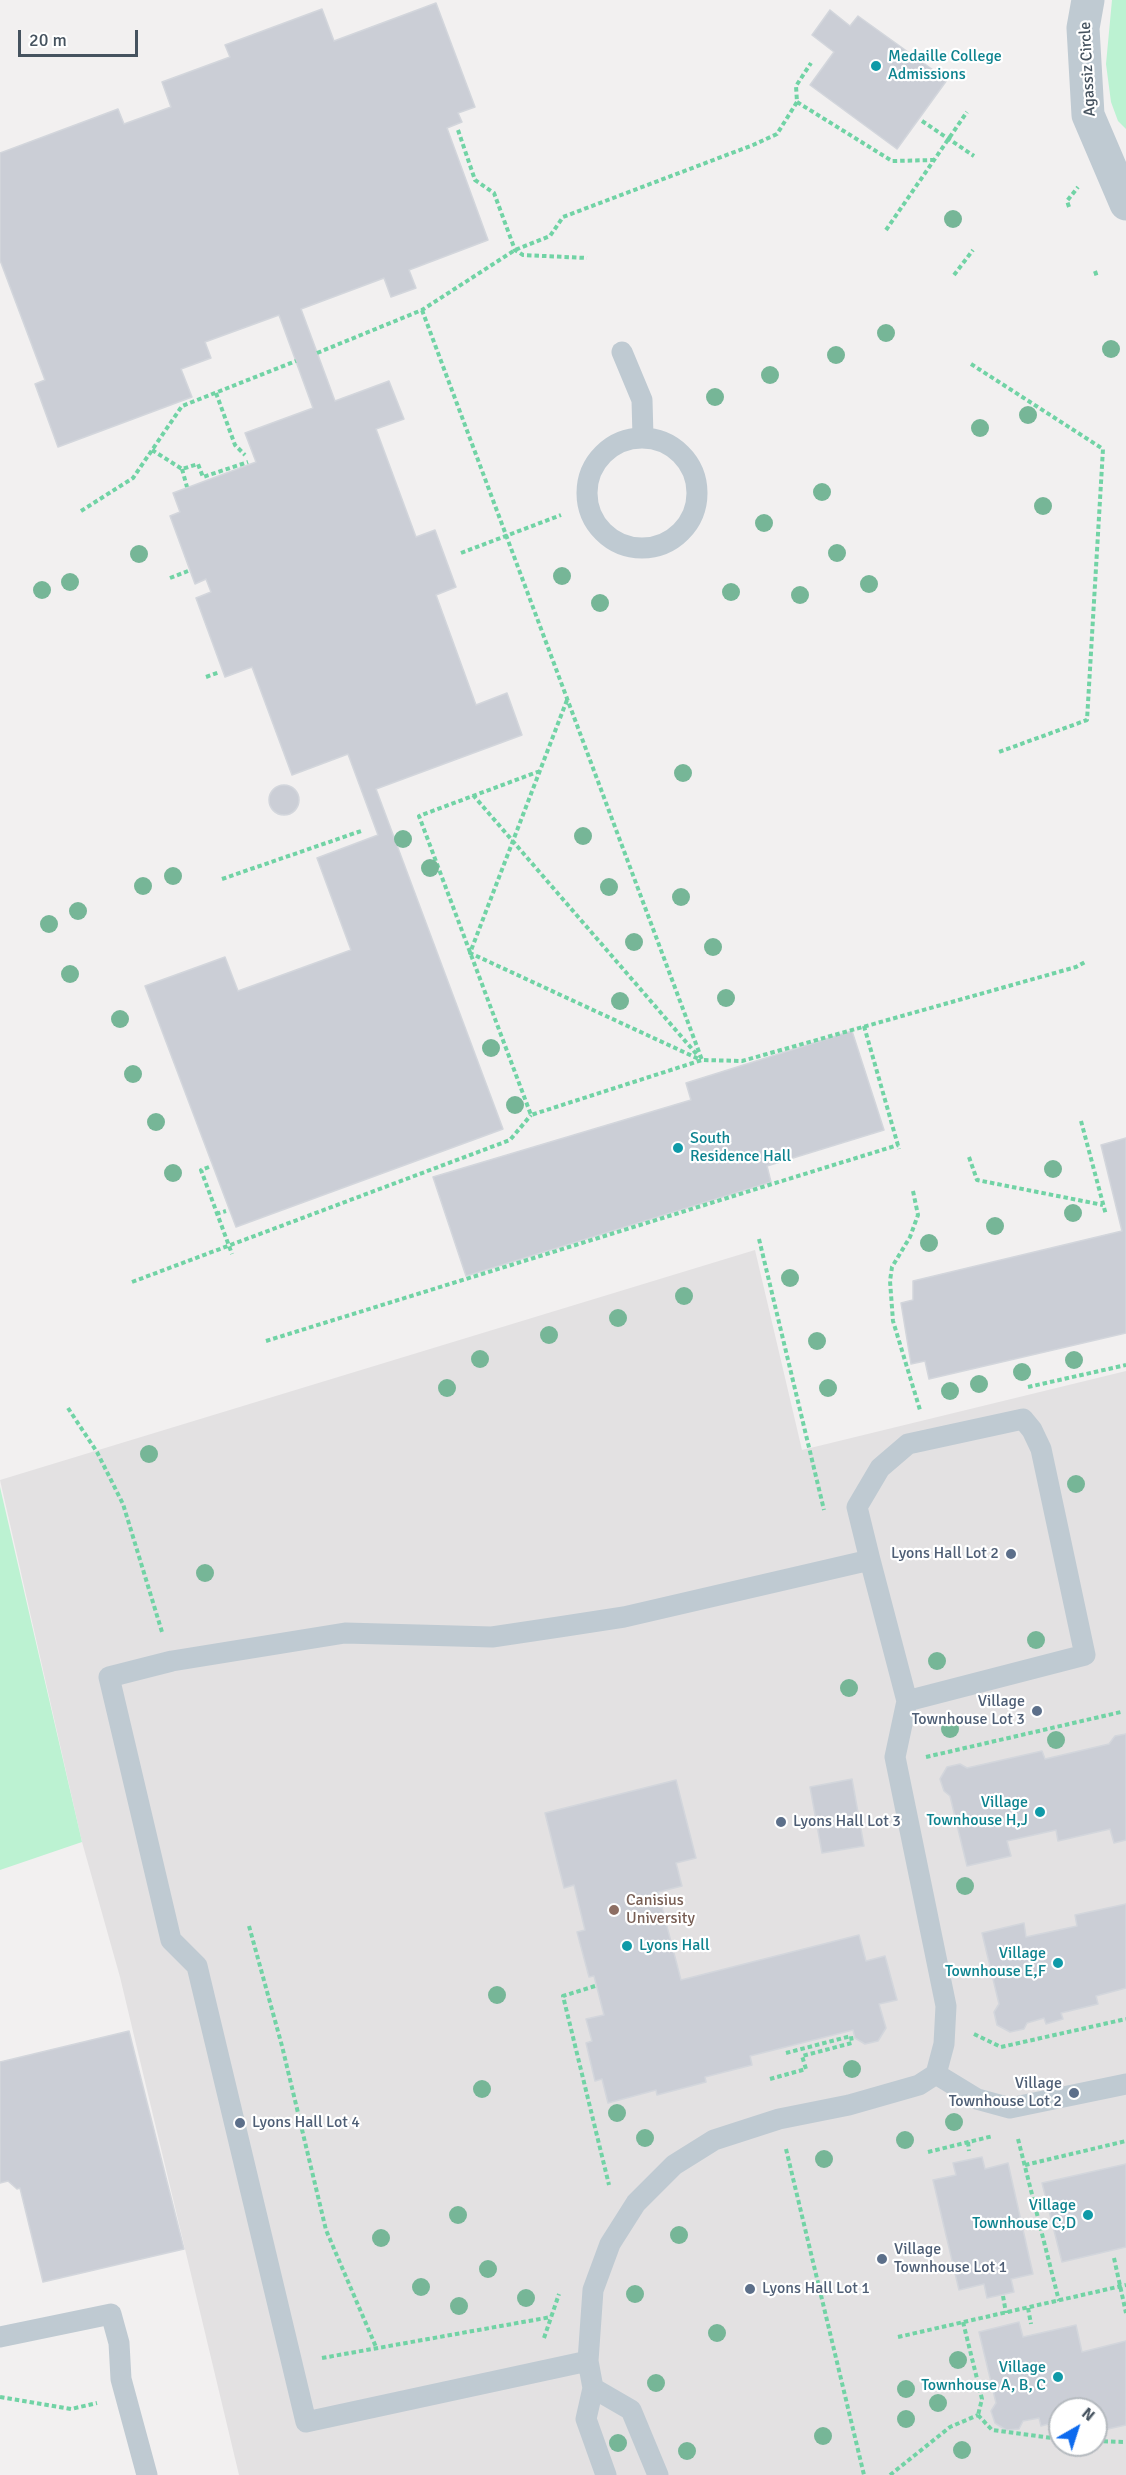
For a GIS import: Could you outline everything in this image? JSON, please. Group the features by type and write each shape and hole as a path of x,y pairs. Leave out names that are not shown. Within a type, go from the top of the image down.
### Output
{"street":[{"name":"Agassiz Circle","path":"1088,0 1083,28 1088,115 1126,202"}],"lane":[{"path":"622,352 642,400 642,437"},
{"path":"642,437 671,445 682,454 691,466 697,483 697,501 692,518 681,532 666,543 649,548 631,547 614,541 600,529 591,513 587,496 589,478 596,461 609,448 625,440 642,437"},
{"path":"606,2475 586,2419 593,2388 588,2361 593,2290 610,2244 636,2203 674,2165 714,2140 779,2119 849,2105 919,2085 936,2074 944,2044 946,2006 895,1757 907,1701 858,1507 880,1468 908,1444 1023,1419 1032,1430 1041,1449 1085,1655 907,1701"},
{"path":"588,2361 306,2422 197,1966 171,1940 109,1677 172,1661 345,1632 492,1637 537,1631 624,1617 870,1560"},
{"path":"936,2074 977,2099 1010,2108 1126,2084"},
{"path":"0,2337 111,2314 119,2343 121,2379 147,2475"},
{"path":"593,2388 631,2410 658,2475"}],"path":[{"path":"317,353 422,310 515,250 549,236 563,217 777,134 797,102 796,86 811,63"},
{"path":"797,102 891,161 934,159"},
{"path":"886,230 967,112"},
{"path":"922,121 974,156"},
{"path":"458,130 475,180 494,192 515,250 523,255 587,258"},
{"path":"1069,207 1067,201 1082,182"},
{"path":"954,275 973,250"},
{"path":"1095,271 1096,277"},
{"path":"422,310 702,1060"},
{"path":"81,511 133,478 182,406 296,361"},
{"path":"971,364 1103,449 1087,720 999,752"},
{"path":"216,393 235,445 245,455"},
{"path":"152,450 182,469 187,487"},
{"path":"182,469 198,464 203,477 248,462"},
{"path":"461,553 561,515"},
{"path":"170,578 188,571"},
{"path":"206,677 220,672"},
{"path":"470,953 567,700"},
{"path":"531,1115 419,816 540,771"},
{"path":"473,795 702,1060"},
{"path":"222,879 361,831"},
{"path":"470,953 702,1060"},
{"path":"132,1282 510,1140 531,1115 702,1060 742,1061 1076,967 1087,961"},
{"path":"266,1341 898,1147 864,1026"},
{"path":"1081,1121 1106,1215"},
{"path":"969,1157 977,1180 1103,1205"},
{"path":"209,1167 201,1170 232,1254"},
{"path":"913,1191 918,1215 910,1237 892,1267 890,1281 893,1321 922,1417"},
{"path":"216,1214 225,1210"},
{"path":"759,1239 840,1567"},
{"path":"68,1408 97,1452 123,1504 165,1641"},
{"path":"921,1758 1120,1712"},
{"path":"249,1926 282,2046 326,2230 376,2347"},
{"path":"595,1986 563,1996 610,2188"},
{"path":"974,2034 1001,2047 1126,2019"},
{"path":"770,2079 806,2069 802,2056 852,2043 851,2036 786,2053"},
{"path":"1016,2131 1059,2301"},
{"path":"928,2152 996,2136"},
{"path":"1025,2165 1126,2141"},
{"path":"968,2142 969,2151"},
{"path":"786,2151 864,2475"},
{"path":"1114,2258 1126,2313"},
{"path":"898,2337 1126,2285"},
{"path":"1003,2296 1006,2313"},
{"path":"1028,2308 1031,2324"},
{"path":"347,2352 551,2317"},
{"path":"963,2322 982,2399 978,2415"},
{"path":"0,2397 71,2409"},
{"path":"978,2415 992,2430 1048,2437"},
{"path":"890,2475 950,2427 978,2415"},
{"path":"1108,2441 1126,2442"}],"shaded area":[{"name":"Canisius University","path":"755,1250 802,1450 1126,1371 1126,2475 239,2475 120,1977 82,1842 0,1480"}],"green space":[{"path":"1112,0 1126,0 1126,129 1118,121 1111,102 1106,64"},
{"path":"0,1487 82,1842 0,1870"}],"building":[{"path":"436,3 475,107 458,113 462,122 447,128 488,240 409,270 416,288 391,297 384,278 301,309 335,401 389,381 404,419 376,429 416,537 435,530 456,587 436,595 476,705 507,693 522,735 376,789 503,1129 236,1227 145,986 225,957 238,991 351,950 317,858 378,835 348,754 292,775 252,667 225,677 196,598 211,592 206,579 195,584 170,516 180,512 173,493 256,462 245,433 313,408 279,315 205,342 211,358 181,369 192,397 58,447 35,384 45,380 0,260 0,153 118,109 124,124 171,107 162,82 230,57 225,45 322,9 334,41"},
{"name":"Medaille College Admissions","path":"830,10 850,26 858,16 947,80 897,149 810,85 834,52 812,35"},
{"path":"284,785 290,786 298,794 298,806 290,814 284,815 278,814 270,806 269,800 270,794 278,786"},
{"name":"South Residence Hall","path":"852,1031 884,1130 767,1166 771,1182 466,1276 433,1177 691,1100 686,1083"},
{"path":"1126,1138 1126,1333 929,1379 925,1361 911,1364 901,1303 913,1300 913,1281 1122,1231 1101,1145"},
{"name":"Village Townhouse H,J","path":"1126,1734 1126,1840 1114,1843 1110,1829 1058,1841 1056,1830 1007,1841 1011,1856 967,1866 950,1796 944,1791 940,1779 947,1767 960,1764 967,1768 1042,1751 1045,1759 1109,1744 1115,1736"},
{"path":"852,1779 864,1846 822,1853 810,1787"},
{"name":"Lyons Hall","path":"676,1780 696,1858 676,1863 682,1886 658,1892 681,1980 859,1935 866,1961 885,1956 897,2000 879,2004 886,2028 878,2041 865,2044 855,2038 853,2030 750,2056 752,2065 705,2077 706,2082 657,2095 656,2090 608,2103 602,2079 595,2081 586,2043 592,2041 586,2019 604,2015 594,1976 589,1977 577,1932 585,1930 574,1885 564,1888 545,1813"},
{"name":"Village Townhouse E,F","path":"1126,1904 1126,1988 1096,1996 1098,2004 1061,2013 1063,2019 1046,2024 1044,2018 1027,2023 1024,2029 1010,2032 997,2025 994,2012 999,2004 982,1933 1024,1923 1026,1937 1077,1926 1075,1915"},
{"path":"129,2031 184,2249 43,2282 20,2188 17,2189 8,2181 0,2183 0,2062"},
{"path":"982,2157 985,2169 1008,2163 1033,2274 1011,2279 1014,2292 987,2298 984,2284 959,2290 933,2180 956,2175 953,2163"},
{"name":"Village Townhouse C,D","path":"1126,2164 1126,2247 1062,2262 1042,2183"},
{"name":"Village Townhouse A, B, C","path":"1019,2322 1023,2337 1076,2325 1082,2352 1126,2341 1126,2425 1108,2429 1108,2397 1048,2397 1048,2424 1041,2426 1039,2418 1023,2421 1019,2429 1006,2430 995,2423 991,2411 996,2403 979,2332"}],"place":[{"name":"Medaille College Admissions","path":"876,66"},
{"name":"South Residence Hall","path":"678,1148"},
{"name":"Lyons Hall Lot 2","path":"1011,1554"},
{"name":"Village Townhouse Lot 3","path":"1037,1711"},
{"name":"Village Townhouse H,J","path":"1040,1812"},
{"name":"Lyons Hall Lot 3","path":"781,1822"},
{"name":"Canisius University","path":"614,1910"},
{"name":"Lyons Hall","path":"627,1946"},
{"name":"Village Townhouse E,F","path":"1058,1963"},
{"name":"Village Townhouse Lot 2","path":"1074,2093"},
{"name":"Lyons Hall Lot 4","path":"240,2123"},
{"name":"Village Townhouse C,D","path":"1088,2215"},
{"name":"Village Townhouse Lot 1","path":"882,2259"},
{"name":"Lyons Hall Lot 1","path":"750,2289"},
{"name":"Village Townhouse A, B, C","path":"1058,2377"}]}
